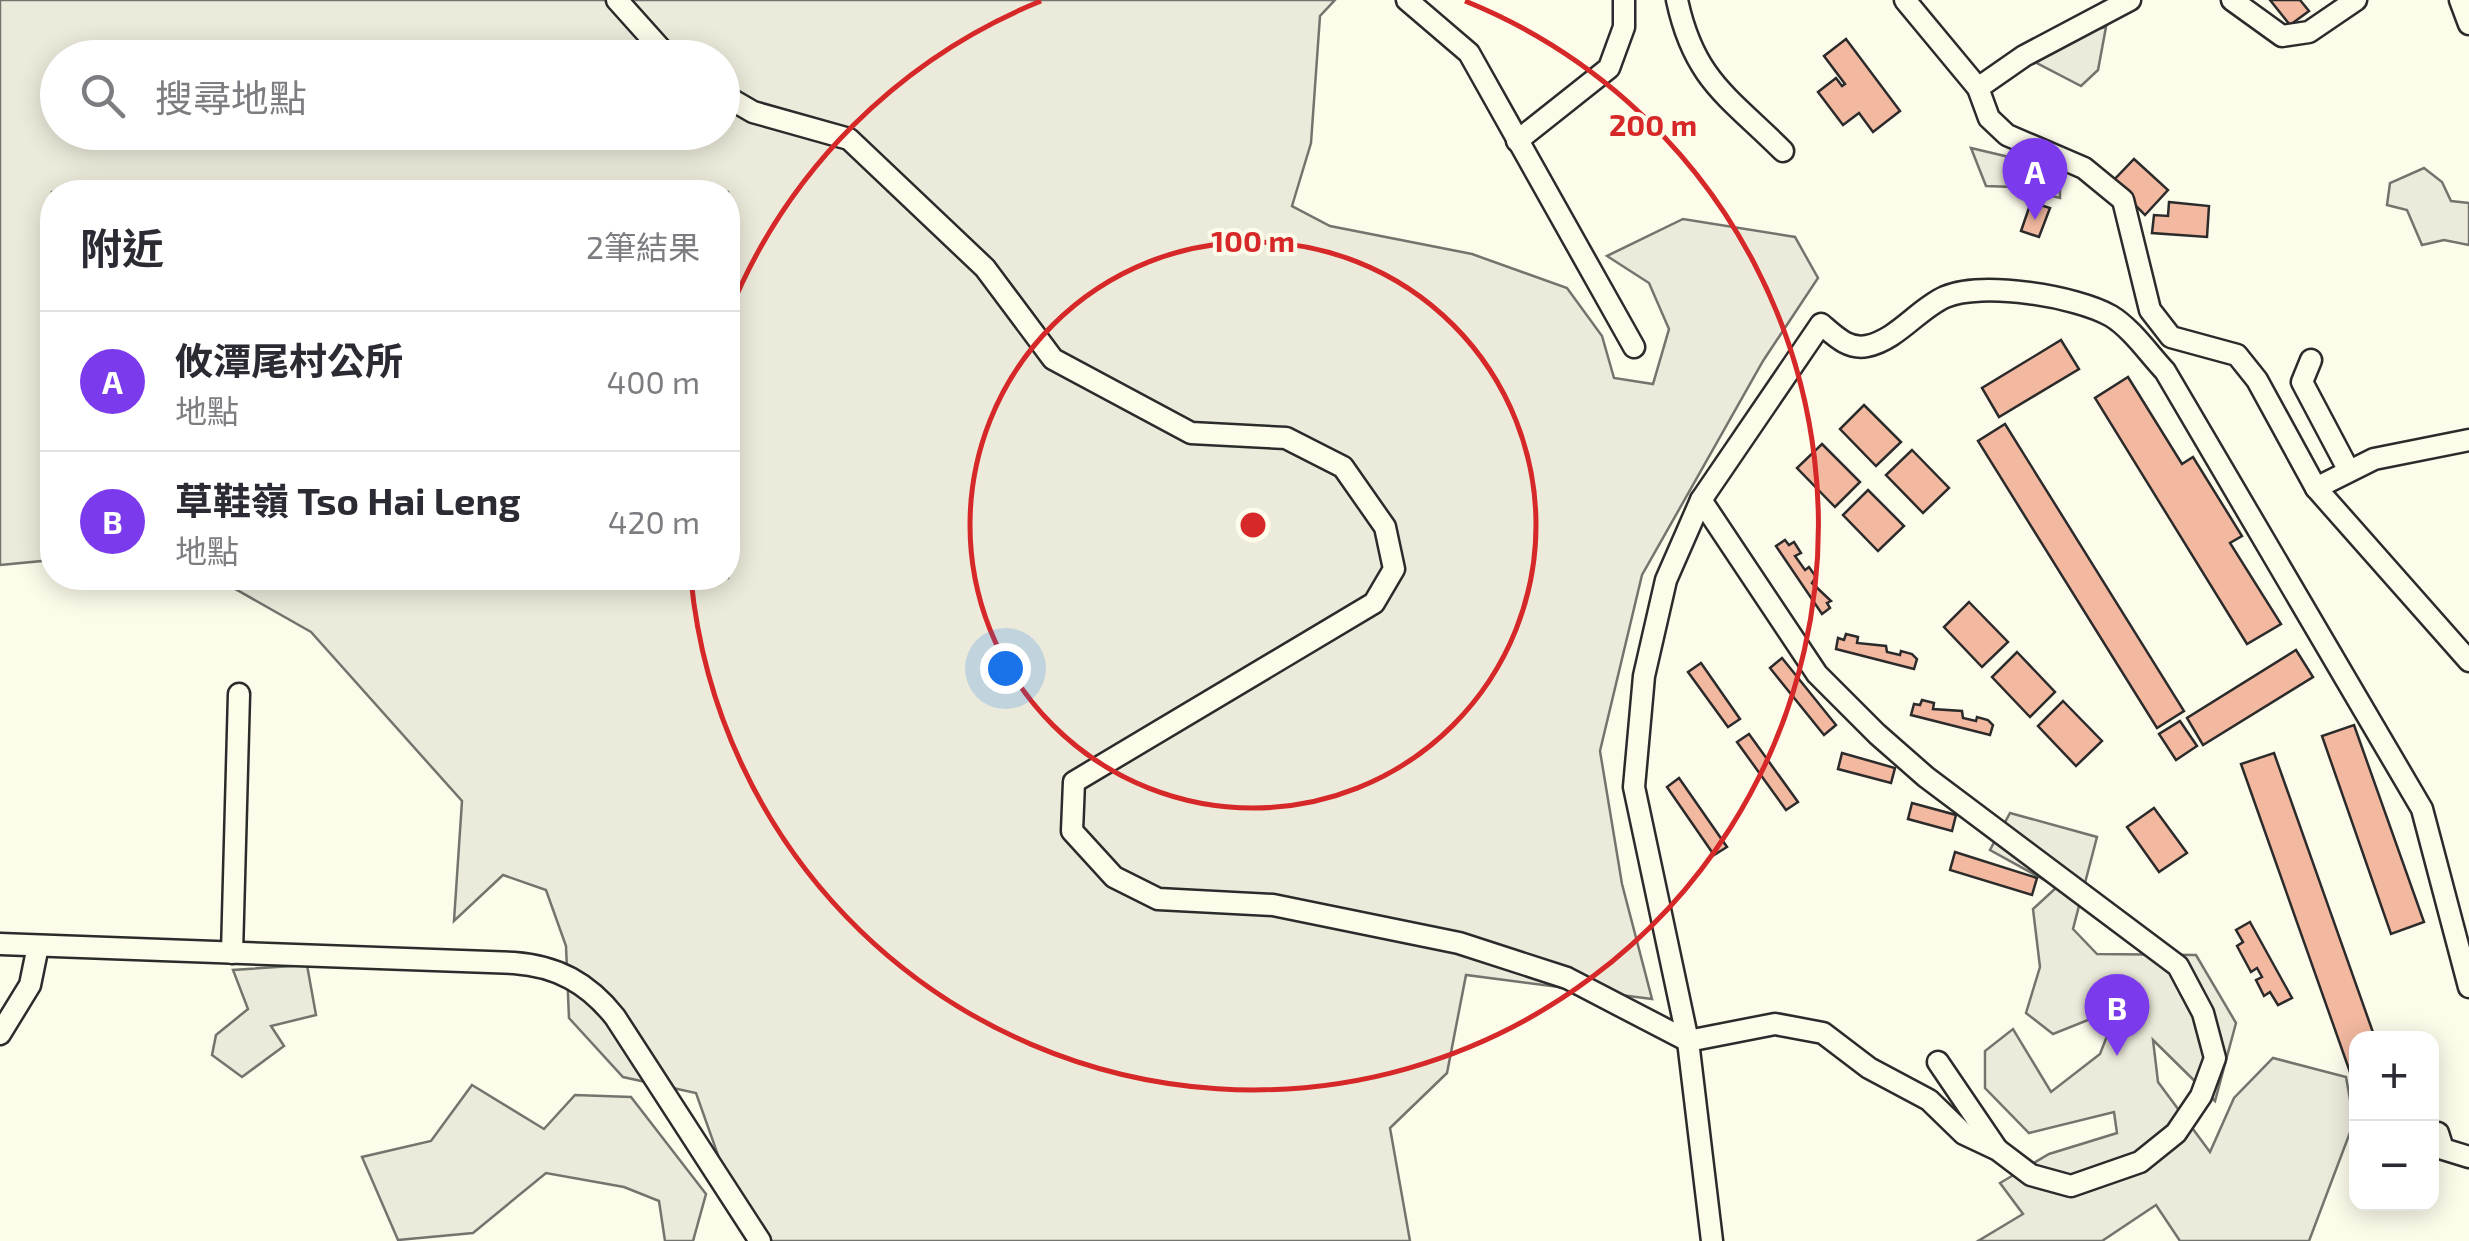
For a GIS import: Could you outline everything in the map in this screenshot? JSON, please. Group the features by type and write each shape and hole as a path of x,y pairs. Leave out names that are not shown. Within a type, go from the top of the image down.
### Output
{"street":[{"path":"617,0 654,40"},
{"path":"1407,0 1469,53 1634,348"},
{"path":"1517,141 1609,68 1624,28 1624,0"},
{"path":"1677,0 1685,40 1710,84 1783,151"},
{"path":"1906,0 1978,88 1989,118 2006,134 2084,168 2123,200 2150,310 2171,337 2237,355 2257,380 2316,488 2469,662"},
{"path":"1978,88 2024,56 2130,0"},
{"path":"2232,0 2282,36 2308,32 2356,0"},
{"path":"2460,0 2469,24"},
{"path":"740,104 753,112 849,139 985,268 1053,359 1191,433 1286,438 1344,467 1385,528 1394,569 1374,604 1074,782 1072,831 1114,877 1158,899 1274,905 1459,943 1567,978 1688,1041 1775,1024 1823,1032 1869,1068 1929,1100 1964,1134 1998,1150 2031,1175 2071,1186 2140,1162 2176,1133 2201,1096 2215,1058 2203,1014 2178,966 1926,777 1817,674 1701,500"},
{"path":"1712,1241 1688,1041 1634,787 1644,676 1666,580 1701,500 1821,324 1844,344 1866,347 1888,337 1924,308 1972,290 2073,300 2114,317 2166,371 2422,809 2469,987"},
{"path":"2311,360 2302,382 2349,472"},
{"path":"2316,488 2374,459 2469,440"},
{"path":"232,953 238,694"},
{"path":"0,944 514,963 548,968 580,982 622,1026 760,1241"},
{"path":"0,1034 30,985 38,946"},
{"path":"1938,1062 1998,1150"},
{"path":"2439,1136 2443,1148 2469,1157"}],"shaded area":[{"path":"0,0 1335,0 1320,16 1311,143 1292,206 1330,226 1472,254 1567,288 1602,336 1614,378 1653,384 1669,329 1649,283 1607,256 1683,219 1795,237 1818,278 1763,361 1642,575 1600,751 1622,884 1652,999 1466,975 1447,1073 1390,1128 1410,1241 768,1241 730,1189 696,1093 623,1077 569,1018 566,946 546,890 503,875 454,921 462,801 311,632 237,590 740,590 740,180 40,180 40,561 0,565"},
{"path":"2106,27 2098,70 2081,86 2033,61 2038,42"},
{"path":"1971,148 2060,169 2060,198 2014,187 1986,186"},
{"path":"2424,168 2442,182 2451,201 2469,203 2469,245 2444,240 2422,245 2407,210 2387,205 2390,183"},
{"path":"2010,813 2097,837 2073,929 2097,954 2196,955 2236,1023 2215,1101 2153,1040 2158,1082 2210,1152 2234,1098 2273,1058 2346,1077 2349,1135 2309,1241 2180,1241 2156,1205 2102,1241 1978,1241 2023,1214 2000,1183 2049,1154 2117,1133 2114,1112 2029,1133 1985,1088 1985,1051 2013,1029 2051,1092 2100,1054 2118,1008 2053,1034 2026,1013 2040,967 2033,909 2057,887 1990,850"},
{"path":"307,965 316,1015 271,1026 284,1046 242,1077 212,1055 216,1035 248,1009 233,970"},
{"path":"472,1085 544,1129 575,1095 631,1097 706,1194 693,1241 665,1241 659,1201 624,1187 546,1173 473,1233 398,1240 362,1157 431,1141"}],"building":[{"path":"2270,0 2300,0 2309,11 2290,25"},
{"path":"1846,39 1900,111 1873,132 1859,113 1843,125 1818,92 1836,78 1842,86 1845,84 1824,56"},
{"path":"2134,159 2168,190 2145,215 2112,182"},
{"path":"2031,202 2050,208 2039,237 2021,231"},
{"path":"2169,202 2209,206 2207,237 2152,233 2154,215 2168,216"},
{"path":"2061,340 2079,369 1999,417 1982,388"},
{"path":"2128,377 2182,464 2193,457 2242,536 2230,543 2281,624 2247,644 2095,398"},
{"path":"1864,405 1901,442 1876,466 1840,429"},
{"path":"2005,424 2184,711 2157,728 1978,441"},
{"path":"1822,444 1860,482 1835,507 1797,468"},
{"path":"1912,450 1949,488 1923,513 1886,475"},
{"path":"1868,490 1904,526 1878,551 1843,515"},
{"path":"1785,540 1789,545 1794,542 1801,553 1795,556 1805,570 1809,567 1816,577 1812,583 1831,601 1827,603 1830,608 1822,614 1776,546"},
{"path":"1969,602 2008,642 1982,667 1944,627"},
{"path":"1846,634 1858,637 1857,643 1886,646 1887,652 1900,655 1901,651 1912,654 1917,659 1914,669 1836,649 1838,638 1844,640"},
{"path":"2296,650 2313,677 2203,745 2187,718"},
{"path":"2017,652 2055,692 2030,717 1992,677"},
{"path":"1782,658 1836,725 1824,735 1770,668"},
{"path":"1701,663 1740,719 1728,727 1688,672"},
{"path":"1922,700 1934,703 1933,709 1962,711 1963,718 1988,720 1993,725 1990,735 1911,715 1914,704 1920,705"},
{"path":"2063,701 2102,741 2076,766 2038,726"},
{"path":"2180,721 2197,746 2176,760 2159,734"},
{"path":"2354,725 2424,922 2391,934 2322,736"},
{"path":"1749,734 1798,802 1786,810 1737,742"},
{"path":"1842,753 1895,768 1891,783 1838,769"},
{"path":"2274,753 2373,1031 2349,1031 2349,1069 2241,764"},
{"path":"1679,778 1727,847 1714,855 1667,787"},
{"path":"1912,803 1956,815 1952,831 1908,819"},
{"path":"2154,808 2187,853 2159,872 2127,827"},
{"path":"1955,852 2037,878 2032,895 1950,870"},
{"path":"2250,922 2292,998 2278,1005 2270,992 2264,996 2256,980 2262,977 2257,968 2251,972 2237,946 2243,942 2236,930"}],"place":[{"name":"攸潭尾村公所","path":"2035,220"},
{"name":"草鞋嶺 Tso Hai Leng","path":"2117,1056"}]}
